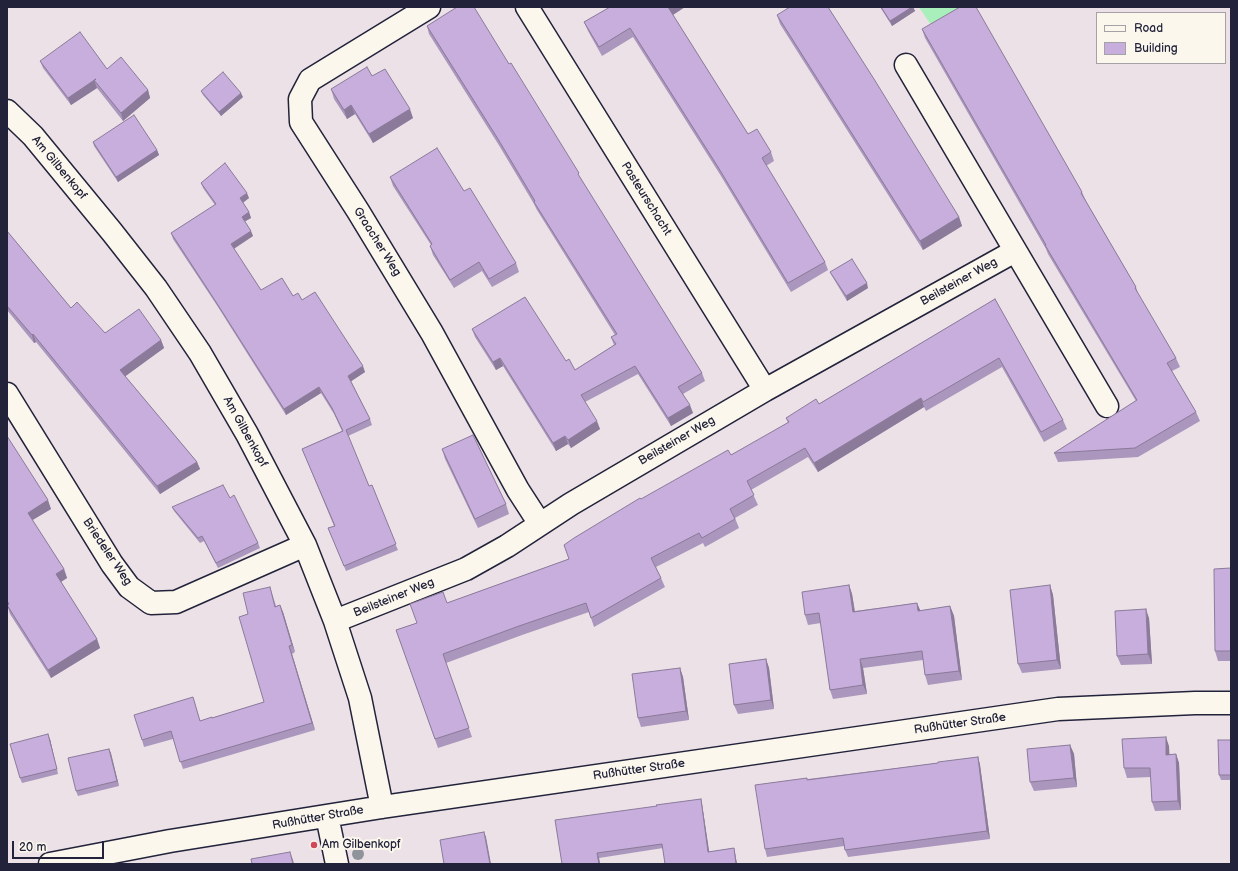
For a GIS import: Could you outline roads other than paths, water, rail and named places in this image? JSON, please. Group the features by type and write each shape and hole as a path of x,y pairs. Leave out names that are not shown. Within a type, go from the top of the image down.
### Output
{"street":[{"name":"Graacher Weg","path":"429,7 310,80 300,99 301,122 358,211 432,333 518,490 540,524"},
{"name":"Pasteurschacht","path":"527,7 765,390"},
{"path":"906,65 1107,406"},
{"name":"Am Gilbenkopf","path":"7,111 33,136 156,288 200,353 247,434 305,545 335,622 360,698 382,807"},
{"name":"Beilsteiner Weg","path":"335,622 466,570 507,546 571,504 765,390 1015,251"},
{"name":"Briedeler Weg","path":"7,394 112,564 129,588 151,603 176,602 305,545"},
{"name":"Rußhütter Straße","path":"50,864 170,841 382,807 1058,709 1195,703 1231,703"},
{"path":"327,816 337,864"}],"place":[{"name":"Am Gilbenkopf","path":"314,845"}]}
